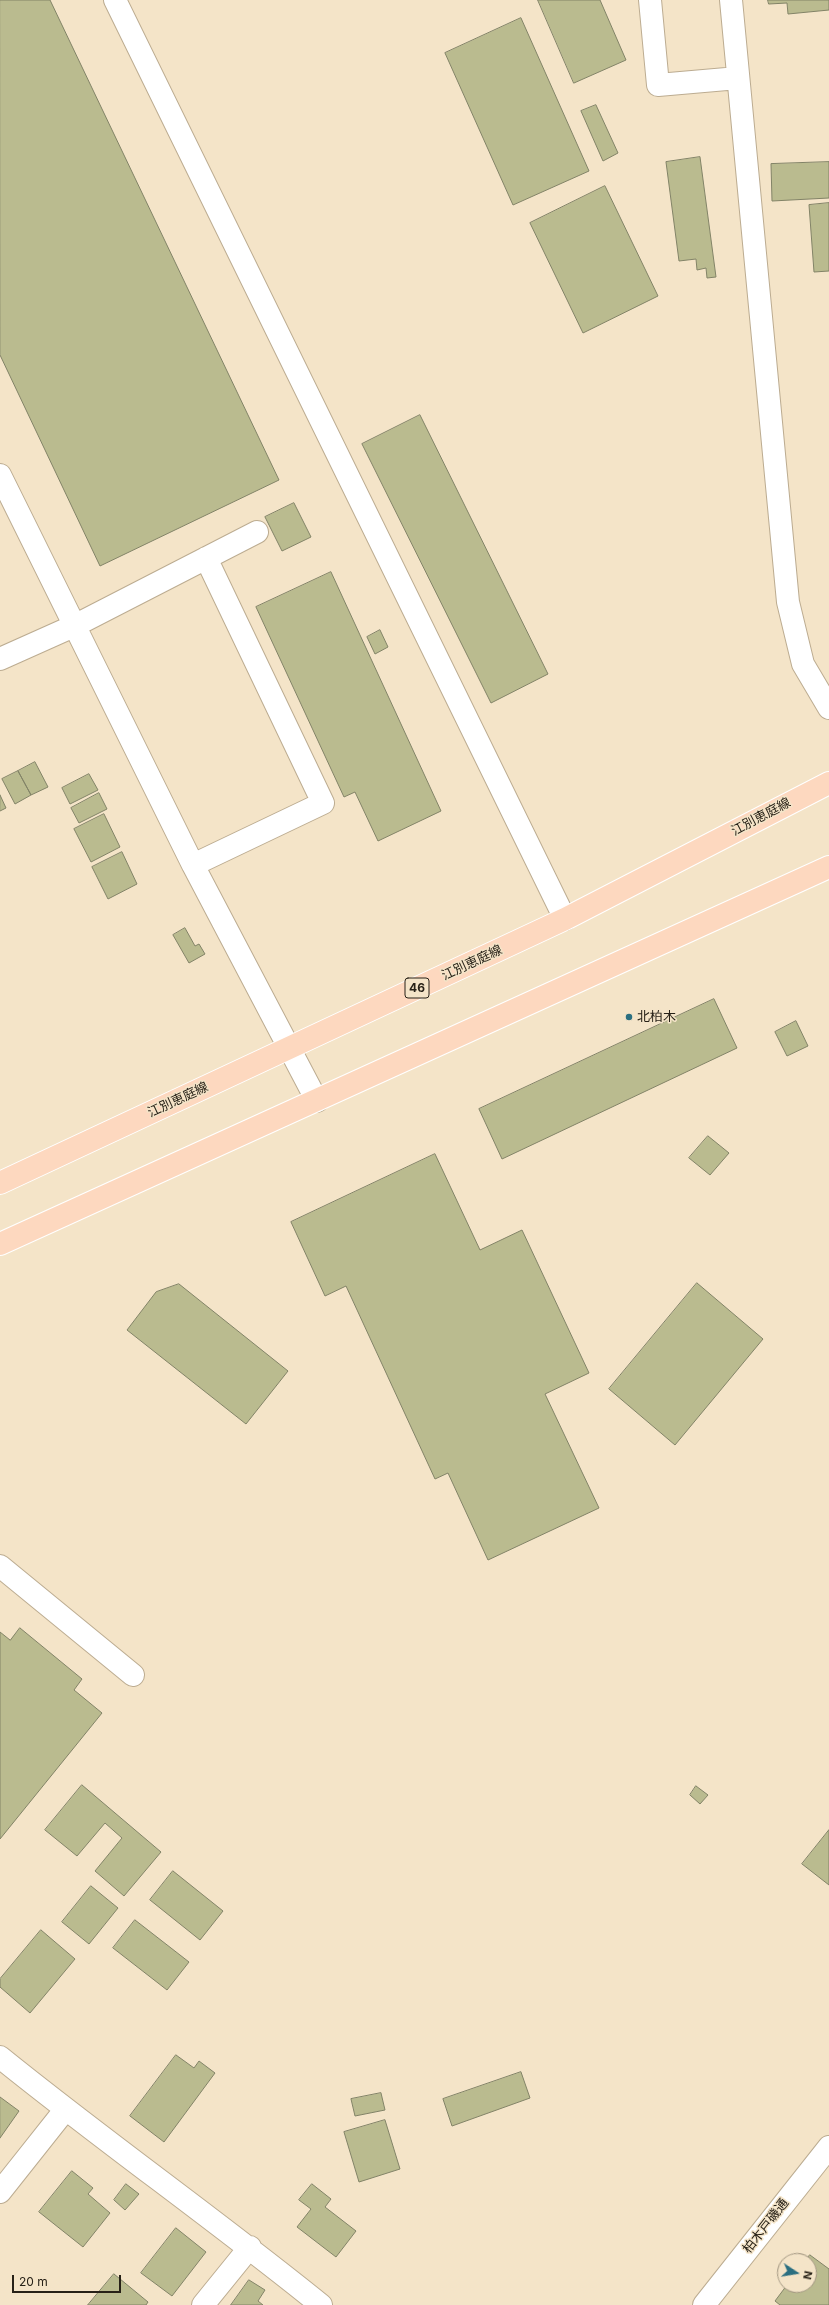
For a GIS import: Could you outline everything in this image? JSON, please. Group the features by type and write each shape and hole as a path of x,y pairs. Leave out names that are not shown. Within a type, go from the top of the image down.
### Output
{"main road":[{"name":"江別恵庭線","path":"0,1183 565,919 829,783"},
{"path":"0,1244 317,1102 829,867"}],"street":[{"path":"116,0 565,919"},
{"path":"650,0 658,85 738,78"},
{"path":"731,0 788,602 803,664 829,708"},
{"path":"0,475 76,625 193,865 317,1102"},
{"path":"0,659 76,625 257,532"},
{"path":"193,865 322,803 206,558"},
{"path":"0,1566 133,1675"},
{"path":"0,2057 65,2110 250,2247 321,2305"},
{"path":"0,2192 65,2110"},
{"name":"柏木戸磯通","path":"704,2305 829,2147"},
{"path":"204,2305 250,2247"}],"building":[{"path":"0,0 50,0 279,480 100,566 0,355"},
{"path":"538,0 600,0 626,60 574,83"},
{"path":"768,0 829,0 829,10 788,14 787,3 769,4"},
{"path":"521,18 589,171 513,205 445,53"},
{"path":"596,105 618,153 603,161 581,111"},
{"path":"700,157 716,277 707,278 706,268 697,270 696,259 679,261 666,162"},
{"path":"829,162 829,198 772,201 771,164"},
{"path":"605,186 658,296 583,333 530,223"},
{"path":"829,203 829,271 814,272 809,205"},
{"path":"420,415 548,674 491,703 362,444"},
{"path":"294,503 311,537 282,551 265,517"},
{"path":"331,572 441,811 378,841 355,792 344,797 256,607"},
{"path":"380,630 388,647 375,654 367,637"},
{"path":"35,762 48,787 31,795 18,771"},
{"path":"18,771 31,795 15,804 2,779"},
{"path":"89,774 98,790 70,804 62,788"},
{"path":"99,793 107,809 79,823 71,808"},
{"path":"0,795 6,808 0,811"},
{"path":"104,814 120,847 91,862 74,829"},
{"path":"122,852 137,884 108,899 92,867"},
{"path":"185,928 195,946 199,944 205,954 189,963 173,935"},
{"path":"714,999 737,1048 502,1159 479,1109"},
{"path":"796,1021 808,1046 787,1056 775,1032"},
{"path":"708,1136 729,1153 710,1175 689,1158"},
{"path":"435,1154 480,1250 522,1230 589,1373 545,1394 599,1508 488,1560 448,1473 435,1479 346,1286 325,1296 291,1222"},
{"path":"697,1283 763,1339 675,1445 609,1389"},
{"path":"179,1284 288,1371 246,1424 127,1330 156,1292"},
{"path":"20,1628 82,1679 74,1690 102,1713 0,1839 0,1632 10,1640"},
{"path":"82,1785 161,1852 124,1896 95,1871 122,1838 105,1823 77,1856 45,1830"},
{"path":"696,1786 708,1795 700,1804 690,1795"},
{"path":"829,1830 829,1885 802,1864"},
{"path":"173,1871 223,1911 200,1940 150,1900"},
{"path":"91,1886 118,1908 89,1944 62,1922"},
{"path":"135,1920 189,1962 167,1990 113,1948"},
{"path":"41,1930 75,1959 30,2013 0,1987 0,1979"},
{"path":"176,2055 194,2068 199,2061 215,2073 164,2142 130,2116"},
{"path":"521,2072 530,2098 452,2126 443,2099"},
{"path":"381,2093 385,2110 355,2116 351,2099"},
{"path":"0,2097 19,2111 0,2138"},
{"path":"385,2120 400,2169 359,2182 344,2132"},
{"path":"72,2171 93,2188 88,2194 110,2213 83,2247 39,2212"},
{"path":"126,2184 139,2194 125,2210 114,2200"},
{"path":"312,2184 331,2199 325,2207 356,2231 336,2257 297,2227 311,2209 299,2200"},
{"path":"176,2228 206,2252 172,2296 141,2273"},
{"path":"817,2260 829,2269 829,2305 780,2305 775,2301 781,2293 817,2293"},
{"path":"114,2274 148,2302 146,2305 88,2305"},
{"path":"249,2280 265,2290 258,2301 263,2305 231,2305"}],"place":[{"name":"北柏木","path":"629,1017"}]}
